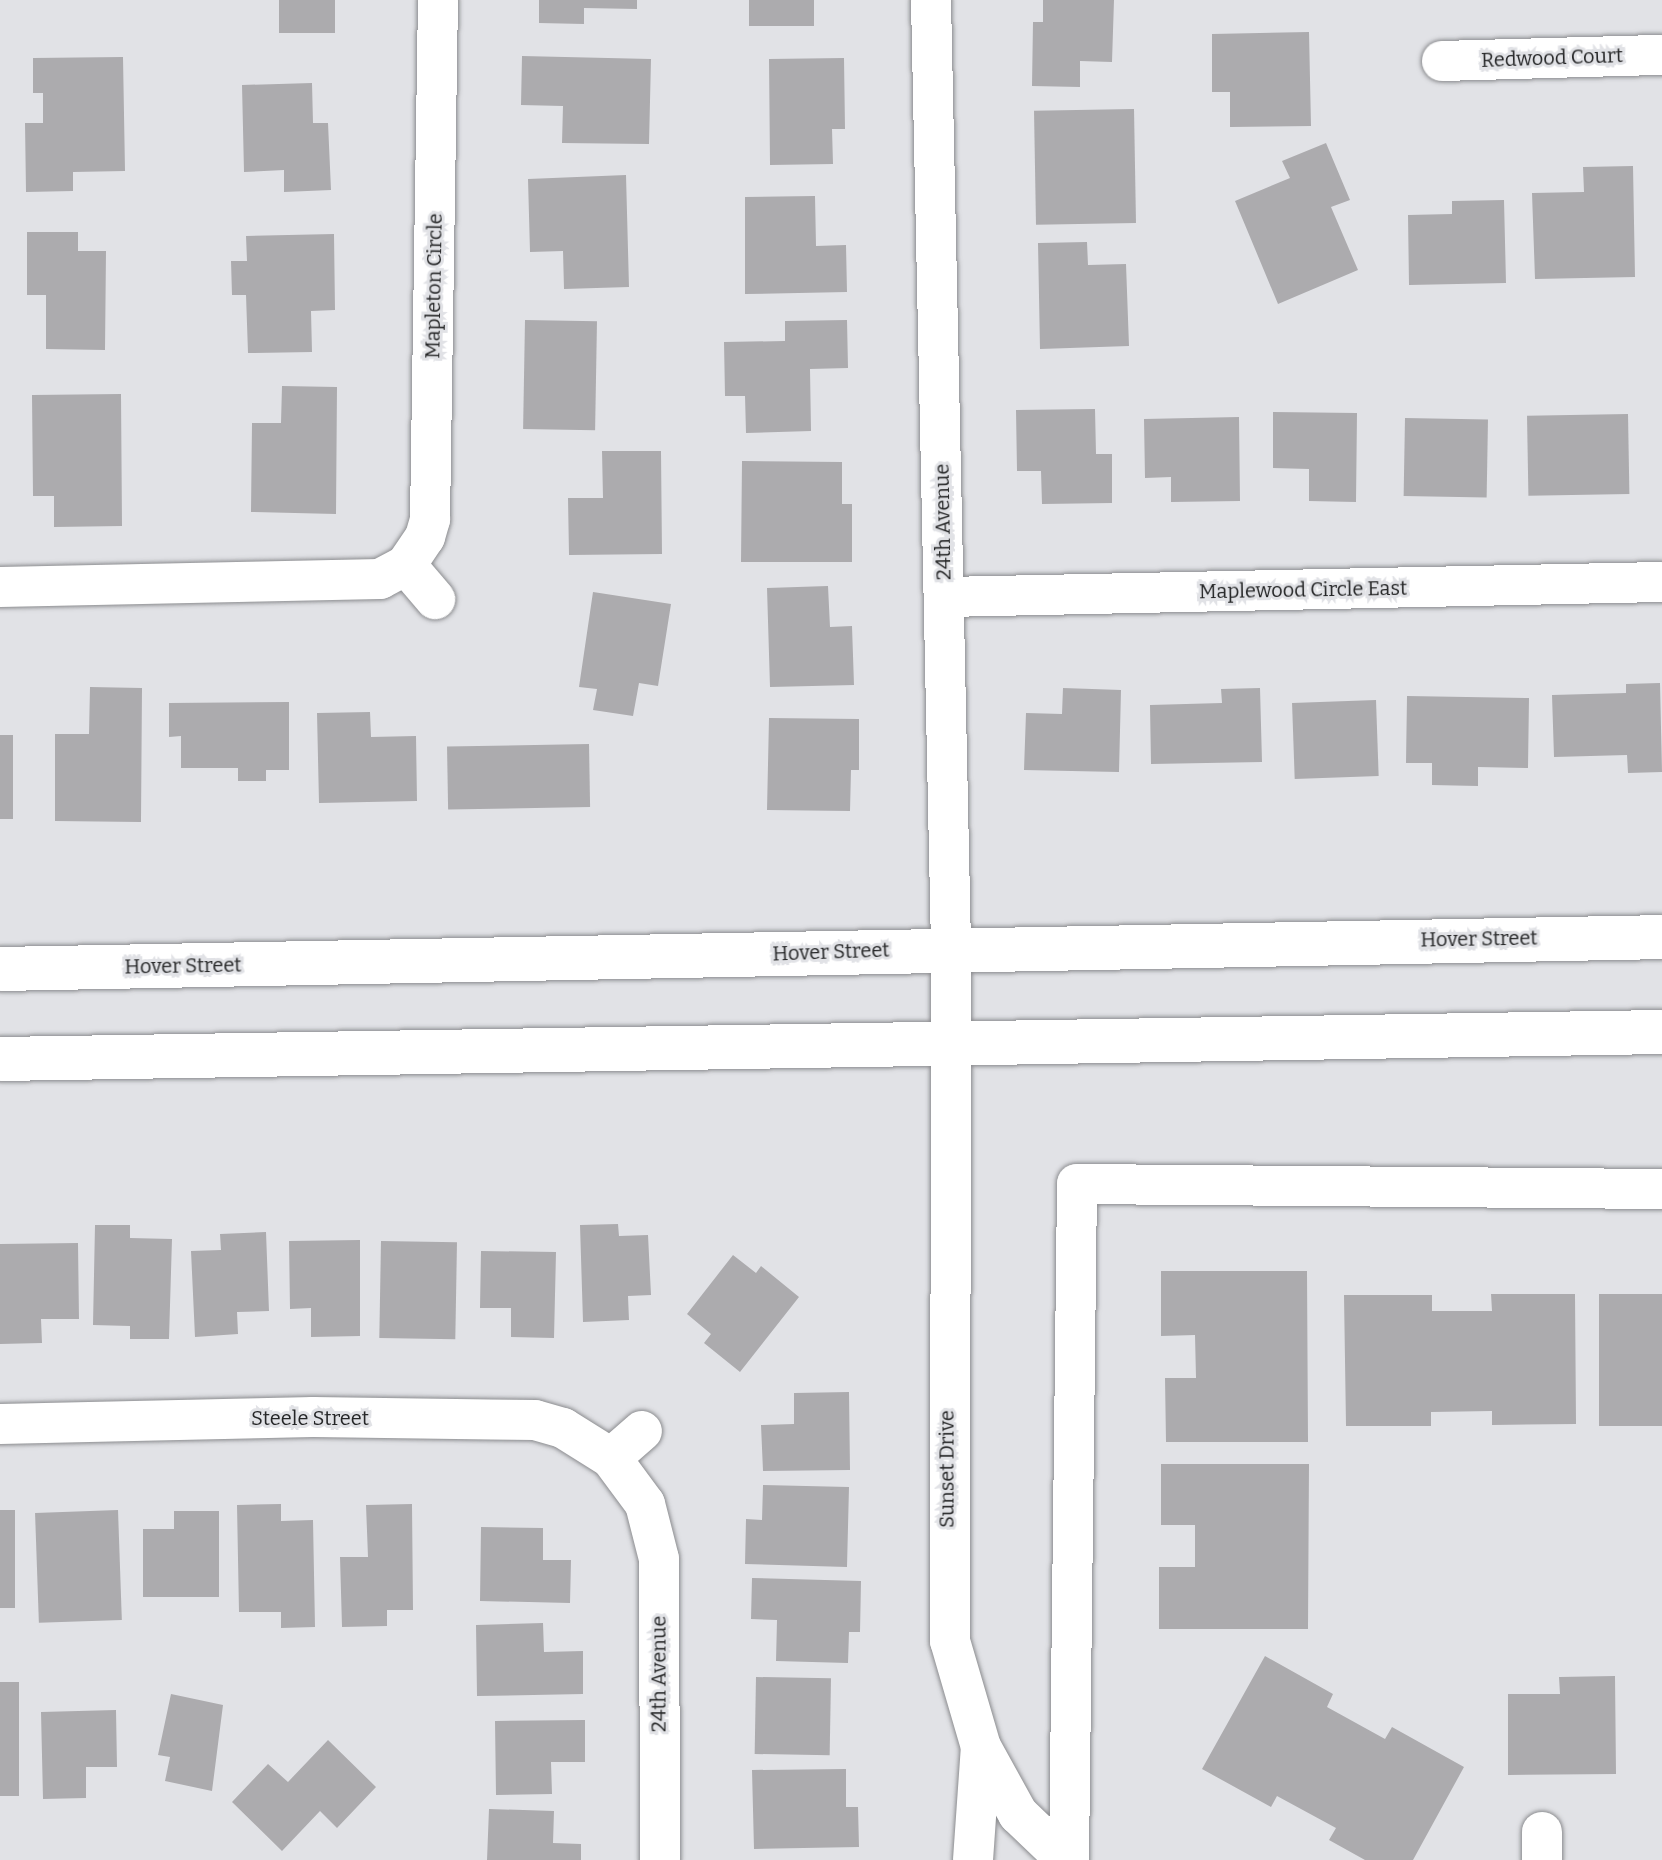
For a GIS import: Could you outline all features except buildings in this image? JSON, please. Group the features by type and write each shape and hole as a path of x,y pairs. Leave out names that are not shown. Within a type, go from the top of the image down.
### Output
{"main road":[{"name":"Hover Street","path":"0,969 1662,937"},
{"path":"0,1059 1662,1032"}],"street":[{"name":"Mapleton Circle","path":"406,565 425,537 430,519 438,0"},
{"name":"24th Avenue","path":"931,0 945,597 951,1043"},
{"name":"Redwood Court","path":"1442,61 1662,55"},
{"path":"0,587 380,579 406,565 435,599"},
{"name":"Maplewood Circle East","path":"945,597 1662,582"},
{"name":"Sunset Drive","path":"951,1043 950,1641 981,1747 1018,1814 1068,1860"},
{"path":"1068,1860 1077,1184 1662,1189"},
{"name":"Steele Street","path":"0,1424 313,1417 535,1420 563,1428 611,1458 638,1491"},
{"path":"611,1458 642,1431"},
{"name":"24th Avenue","path":"638,1491 659,1559 660,1860"},
{"path":"973,1860 981,1747"}]}
